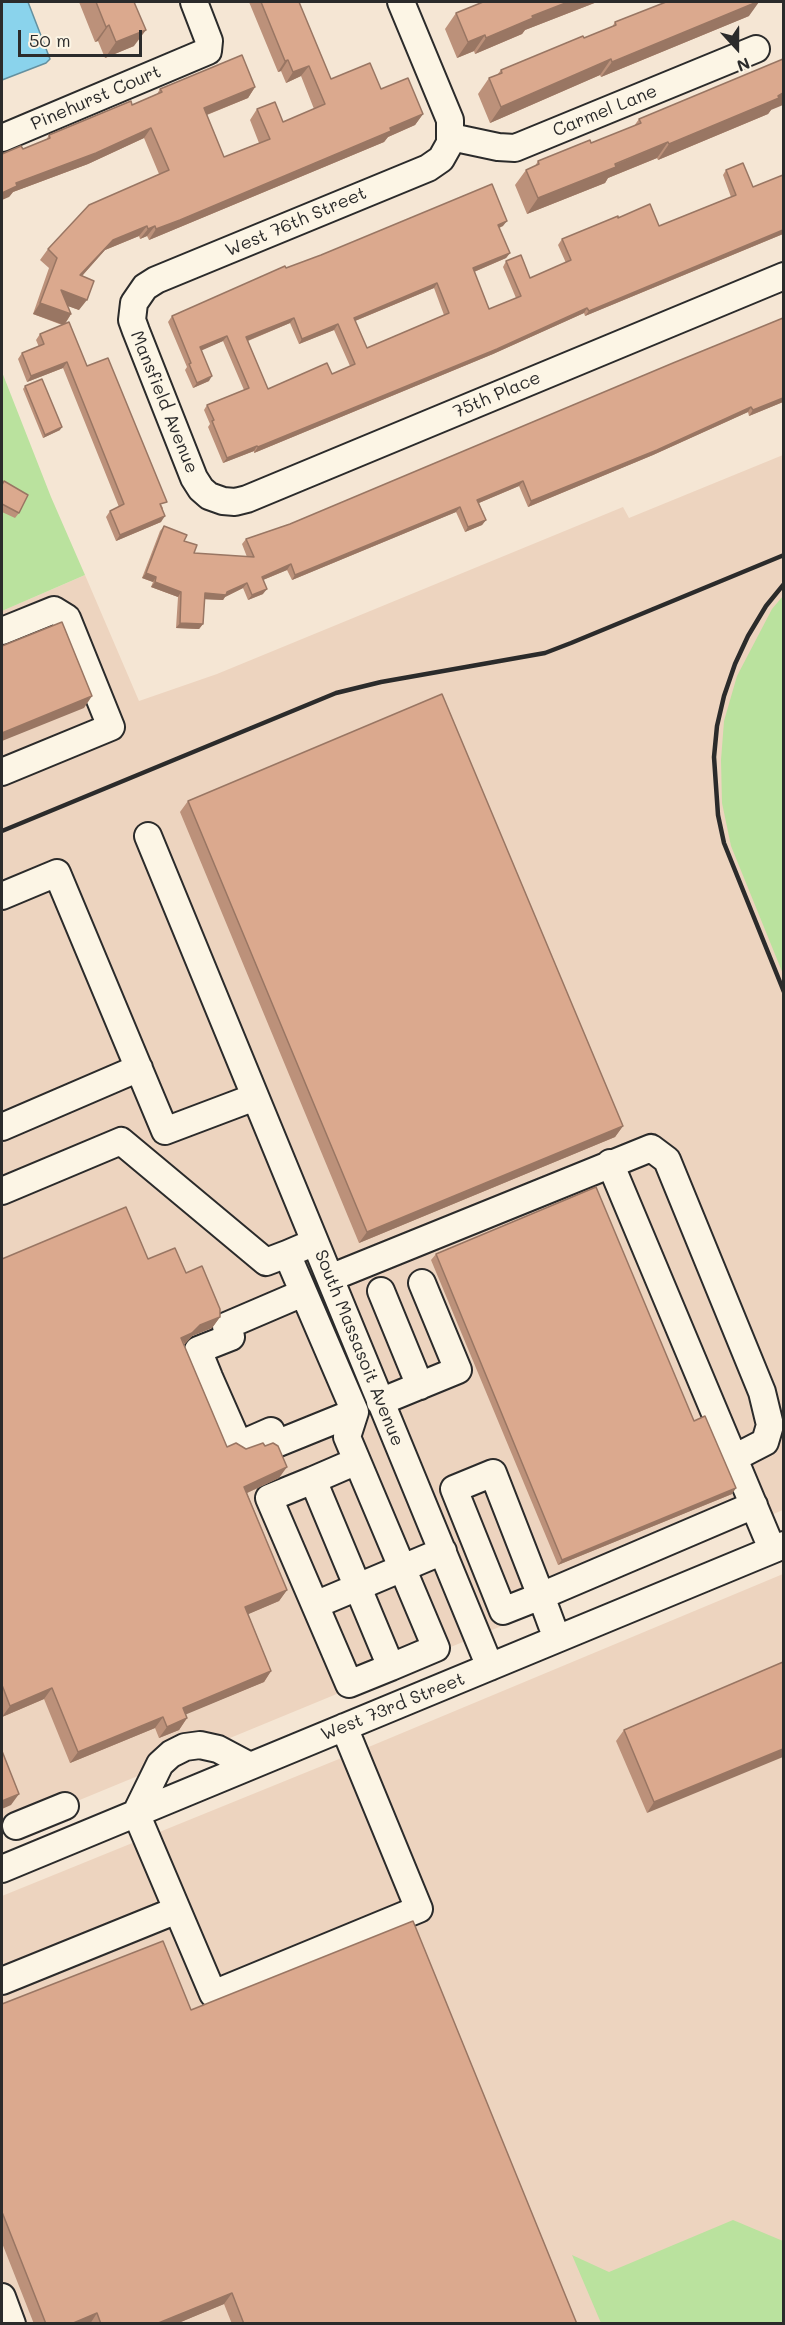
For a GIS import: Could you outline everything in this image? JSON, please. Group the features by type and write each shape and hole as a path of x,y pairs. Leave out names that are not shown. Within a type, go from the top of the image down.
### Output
{"street":[{"name":"Pinehurst Court","path":"2,138 208,51 209,41 194,2"},
{"path":"407,3 450,120 451,136"},
{"name":"Carmel Lane","path":"451,136 498,147 515,148 756,49"},
{"name":"West 76th Street","path":"134,303 145,287 156,280 434,164 445,155 451,136"},
{"name":"75th Place","path":"208,496 223,501 247,499 783,276"},
{"name":"Mansfield Avenue","path":"134,303 132,320 135,331 196,481 208,496"},
{"path":"2,631 54,610 66,618 111,727 2,772"},
{"name":"South Massasoit Avenue","path":"148,836 490,1667"},
{"path":"2,896 57,873 165,1131 255,1097"},
{"path":"2,1128 140,1068"},
{"path":"2,1191 121,1141 266,1262 315,1242"},
{"path":"330,1278 651,1148 667,1160 762,1392 770,1425 765,1442 734,1458"},
{"path":"610,1163 754,1505 778,1547"},
{"path":"287,1254 355,1412 347,1437 436,1648 349,1684 269,1498 357,1461"},
{"path":"347,1437 420,1386 458,1370 422,1283"},
{"path":"381,1291 420,1386"},
{"path":"303,1293 226,1326 231,1337 198,1350 239,1445 271,1431 276,1444 355,1412"},
{"path":"423,1502 493,1473 557,1639"},
{"path":"313,1480 391,1667"},
{"path":"454,1489 503,1611 754,1505"},
{"name":"West 73rd Street","path":"2,1869 778,1547"},
{"path":"315,1605 443,1551"},
{"path":"250,1766 218,1749 200,1745 185,1747 171,1754 160,1764 136,1813 213,1994 420,1909 344,1727"},
{"path":"29,1858 9,1829 65,1806"},
{"path":"2,1981 177,1910"},
{"path":"2,2297 12,2324"}],"shaded area":[{"path":"783,455 783,1510 2,1832 2,611 85,575 139,701 217,674 623,507 629,518"},
{"path":"783,1574 783,2323 2,2324 2,1896 371,1746"}],"green space":[{"path":"2,372 51,497 85,575 2,611"},
{"path":"783,596 783,974 731,846 722,803 721,760 724,721 737,676 772,609"},
{"path":"733,2220 783,2241 783,2323 601,2323 572,2255 609,2272"}],"water":[{"path":"2,2 28,2 50,59 46,63 2,80"}],"building":[{"path":"96,2 134,2 146,30 116,42 109,25 106,27"},
{"path":"261,2 299,2 331,79 370,63 381,89 408,78 423,114 390,128 391,131 180,220 156,229 155,226 148,229 147,226 113,240 80,275 94,281 87,300 61,290 71,314 40,303 57,258 48,249 89,205 169,170 151,128 96,153 16,183 17,186 2,193 2,154 21,146 23,149 50,138 49,135 131,101 132,105 162,92 160,89 242,55 255,87 204,108 224,157 270,139 257,109 275,102 283,122 325,104 309,66 293,72 288,60 285,61"},
{"path":"483,2 568,2 486,38 485,35 468,42 456,13"},
{"path":"666,2 757,2 612,62 611,59 501,107 489,78 502,73 501,70 616,25 615,22"},
{"path":"783,59 783,93 778,96 779,98 669,144 668,142 615,164 616,167 538,198 526,170 539,164 538,161 641,123 639,119"},
{"path":"743,163 753,187 783,175 783,230 589,311 587,308 497,349 227,458 207,405 249,388 227,336 200,347 212,376 197,383 172,316 285,266 286,268 321,255 492,184 507,221 498,225 510,253 473,268 489,309 521,296 506,261 521,255 530,278 571,260 562,239 618,216 618,218 650,204 659,226 736,195 726,170","holes":["437,283 449,313 367,348 354,318","294,318 302,339 338,324 355,364 332,374 327,363 268,389 246,337"]},
{"path":"783,318 783,398 753,410 751,407 657,450 531,501 523,481 477,500 486,520 468,527 460,507 295,575 291,564 262,577 267,589 252,595 247,583 227,592 226,595 205,593 203,624 180,623 181,592 155,582 156,577 146,573 164,526 187,535 184,541 197,545 194,553 254,557 246,539 290,524"},
{"path":"69,322 87,366 108,358 167,502 160,504 165,516 120,535 110,511 124,504 67,362 31,376 22,353 44,344 40,334"},
{"path":"42,379 62,427 45,435 25,386"},
{"path":"4,481 28,495 19,513 2,504"},
{"path":"62,622 92,696 2,733 2,646"},
{"path":"442,694 623,1126 367,1232 188,801"},
{"path":"596,1187 694,1421 705,1416 736,1488 562,1560 436,1254"},
{"path":"126,1207 148,1259 175,1248 186,1273 202,1266 220,1309 220,1317 200,1325 192,1333 181,1338 227,1447 236,1443 246,1449 263,1443 265,1446 273,1443 278,1446 287,1467 244,1487 287,1590 245,1607 271,1671 183,1708 187,1718 167,1727 163,1717 78,1752 52,1688 10,1706 2,1685 2,1259"},
{"path":"783,1662 783,1749 654,1802 624,1730"},
{"path":"2,1751 19,1794 2,1801"},
{"path":"413,1921 577,2324 244,2324 232,2293 156,2324 101,2324 97,2313 71,2324 46,2324 2,2212 2,2004 163,1941 191,2010"}],"railway":[{"path":"2,831 336,693 381,682 545,653 784,555"},
{"path":"784,584 766,606 735,664 717,726 714,757 718,815 724,843 784,992"}]}
